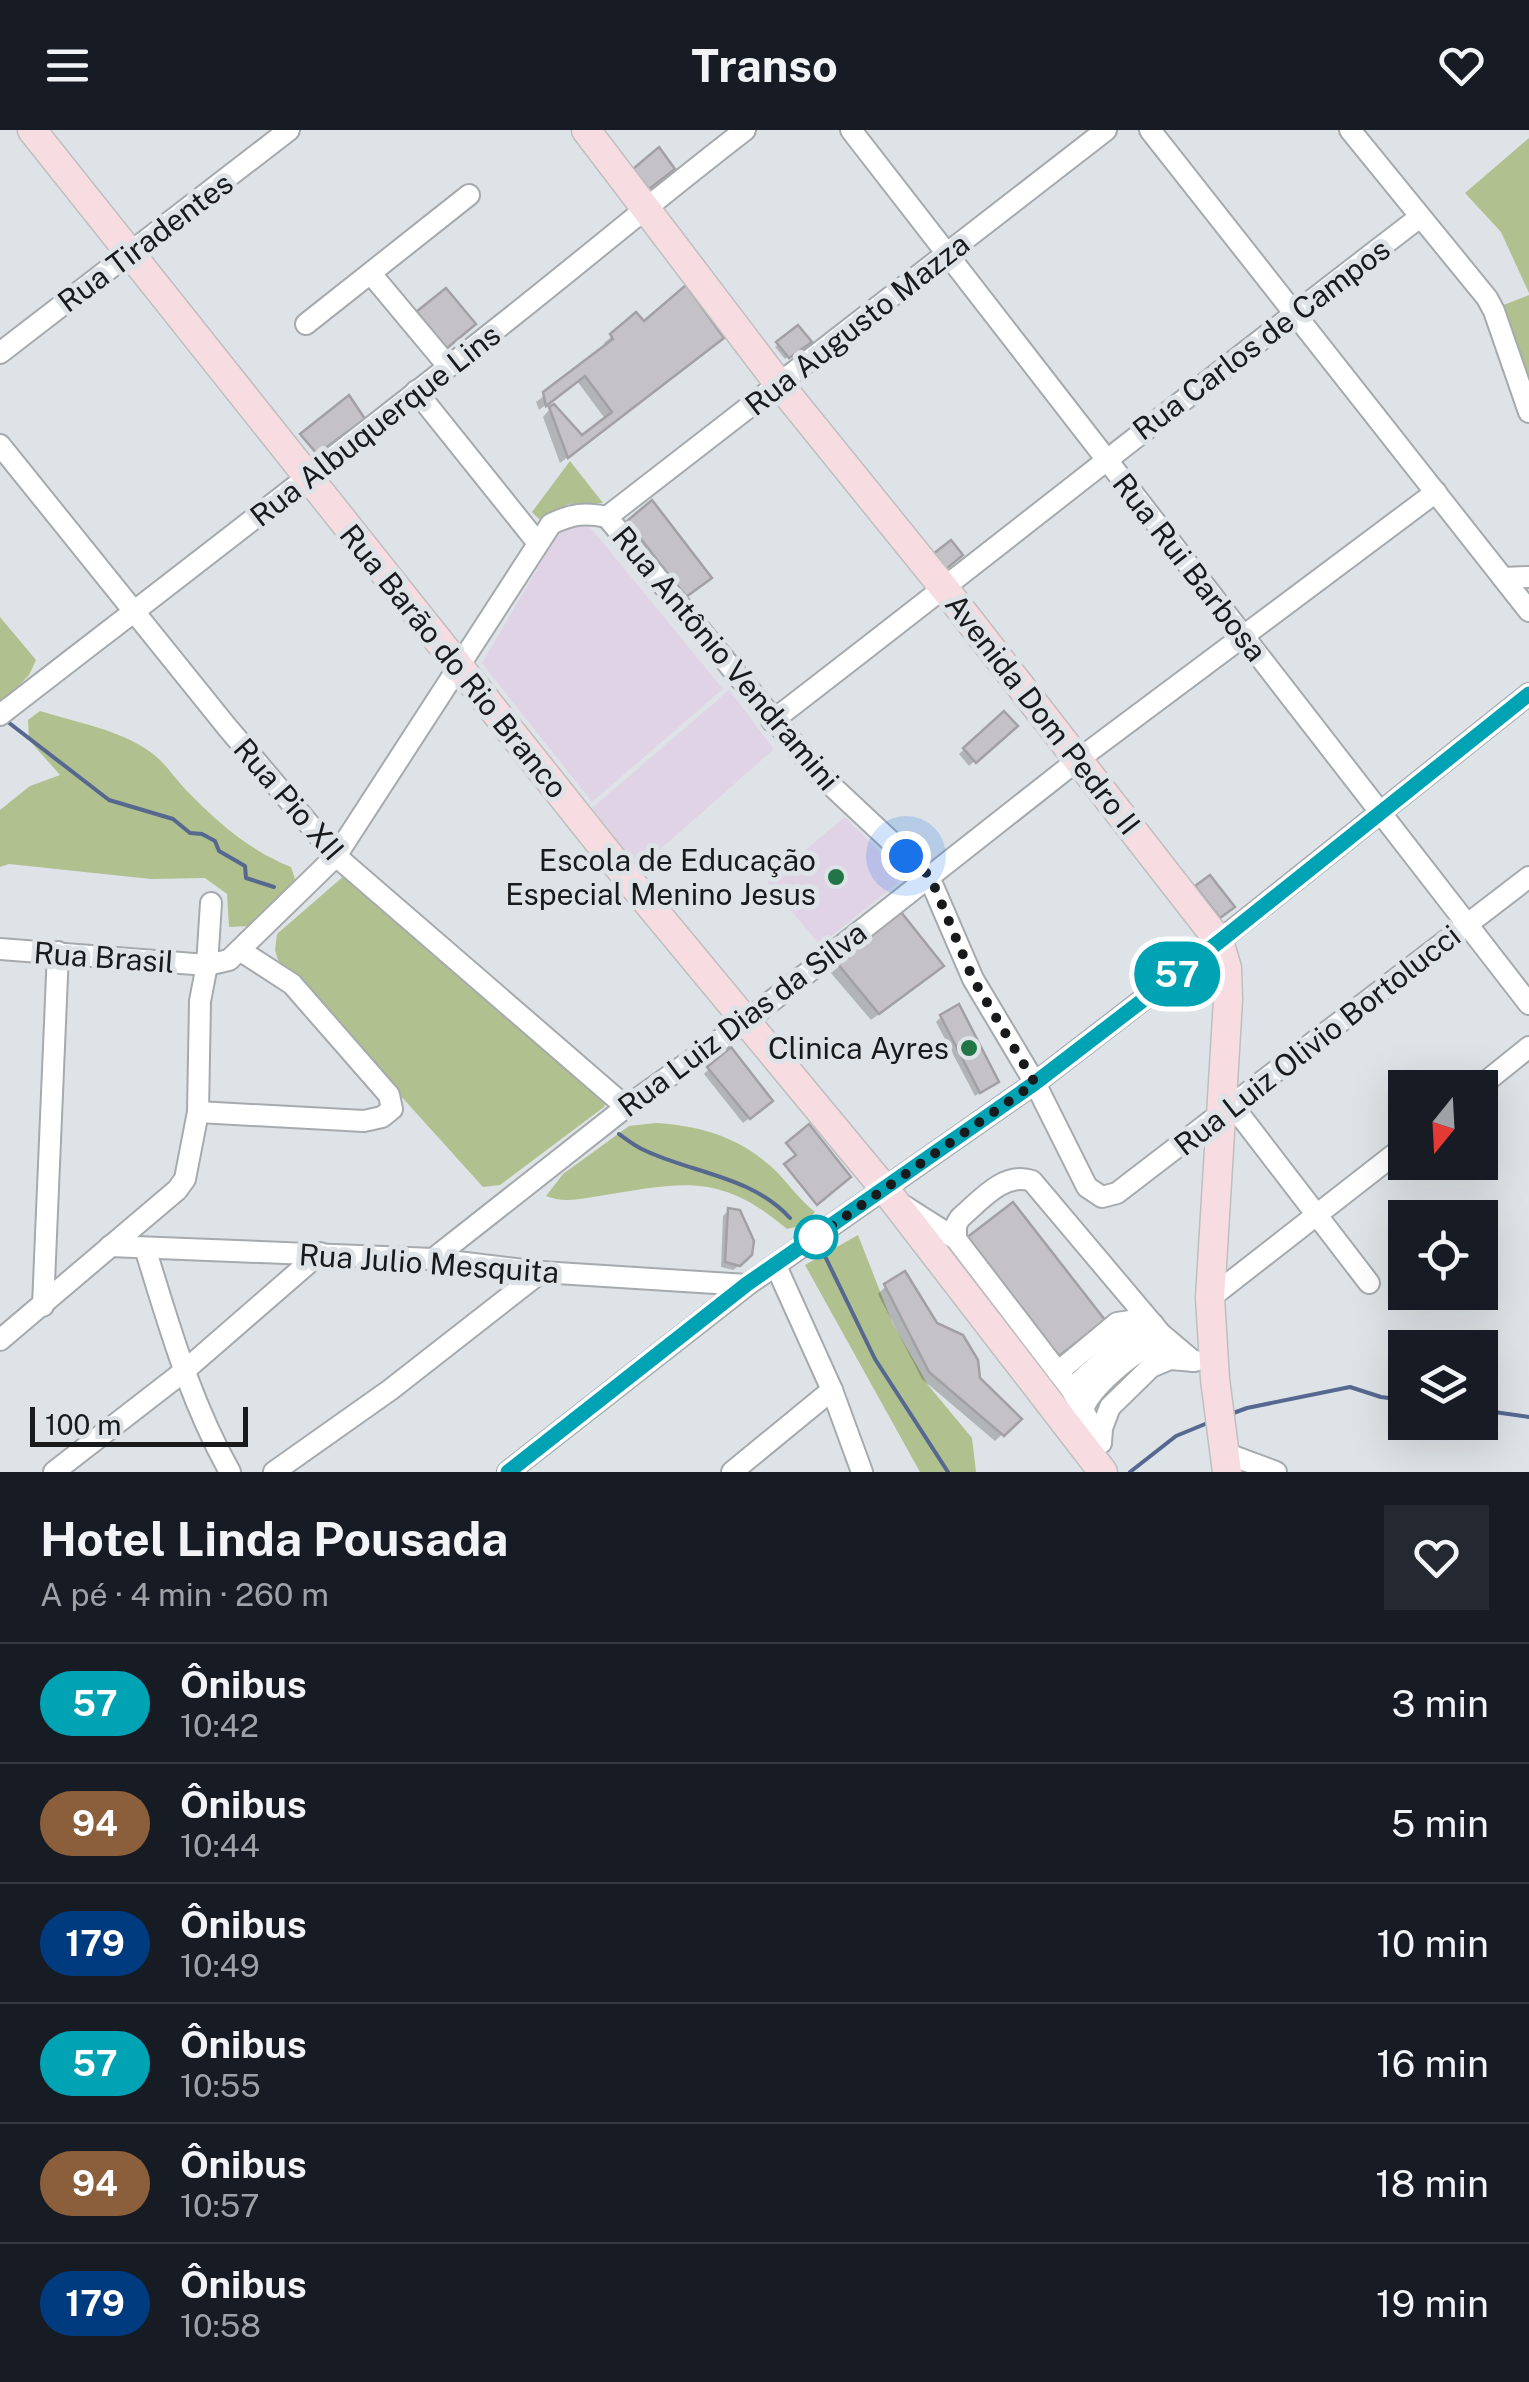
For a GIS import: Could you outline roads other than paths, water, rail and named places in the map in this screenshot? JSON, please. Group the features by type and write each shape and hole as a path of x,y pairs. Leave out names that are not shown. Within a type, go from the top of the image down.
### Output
{"main road":[{"name":"Rua Barão do Rio Branco","path":"32,130 458,667 1102,1461"},
{"name":"Avenida Dom Pedro II","path":"586,130 779,384 1220,941 1227,968 1226,1111 1210,1298 1209,1377 1225,1452"}],"street":[{"name":"Rua Tiradentes","path":"0,353 289,130"},
{"name":"Rua Albuquerque Lins","path":"4,712 308,478 745,130"},
{"name":"Rua Rui Barbosa","path":"851,130 1529,1004"},
{"name":"Rua Augusto Mazza","path":"607,517 1106,130"},
{"path":"1150,130 1529,611"},
{"path":"1350,130 1494,310 1529,412"},
{"path":"306,324 469,195"},
{"name":"Rua Carlos de Campos","path":"772,721 1420,218"},
{"path":"372,275 448,366"},
{"path":"416,391 537,542"},
{"name":"Rua Pio XII","path":"0,446 336,856 626,1107"},
{"name":"Rua Luiz Dias da Silva","path":"433,1259 626,1107 746,1022 1079,760 1436,492"},
{"path":"207,965 229,960 241,951 336,856 551,524 587,512 607,517"},
{"name":"Rua Antônio Vendramini","path":"607,517 818,774 930,876 973,979 1035,1083 1087,1186 1102,1197"},
{"path":"1503,578 1529,577"},
{"path":"508,1472 747,1284 887,1193 1035,1083 1529,694"},
{"name":"Rua Luiz Olivio Bortolucci","path":"1102,1197 1117,1193 1529,878"},
{"path":"0,1340 177,1190 185,1179 198,1112 200,1001 211,903"},
{"name":"Rua Brasil","path":"0,949 207,965"},
{"path":"198,1112 364,1121 382,1118 392,1109 389,1095 292,984 241,951"},
{"path":"43,1306 58,952"},
{"path":"1498,1072 1529,1047"},
{"path":"1226,1111 1369,1283"},
{"path":"1210,1298 1388,1160"},
{"path":"956,1238 960,1218 1001,1183 1019,1178 1032,1181 1163,1335 1209,1377"},
{"path":"887,1193 956,1238 1064,1380 1083,1410 1102,1461"},
{"name":"Rua Julio Mesquita","path":"110,1246 433,1259 541,1272 747,1284"},
{"path":"145,1248 183,1372 230,1472"},
{"path":"54,1472 183,1372 320,1253"},
{"path":"776,1266 832,1390 862,1472"},
{"path":"274,1472 390,1390 541,1272"},
{"path":"1064,1380 1128,1338 1145,1332 1163,1335"},
{"path":"1083,1410 1091,1392 1139,1352 1161,1344 1163,1335"},
{"path":"1102,1461 1104,1416 1152,1367 1170,1359 1209,1377"},
{"path":"732,1472 832,1390"},
{"path":"1225,1452 1276,1472"}],"waterway":[{"path":"4,719 109,800 173,819 190,833 202,834 215,841 219,851 245,866 246,878 274,887"},
{"path":"619,1134 664,1159 758,1193 790,1218"},
{"path":"821,1248 875,1359 948,1472"},
{"path":"1228,1415 1350,1387 1388,1398"},
{"path":"1498,1413 1529,1417"},
{"path":"1130,1472 1176,1436 1210,1422"}],"place":[{"name":"Escola de Educação Especial Menino Jesus","path":"836,877"},
{"name":"Clinica Ayres","path":"969,1048"}]}
